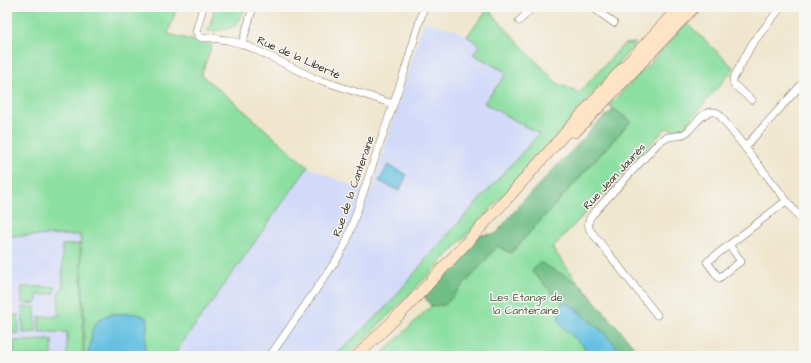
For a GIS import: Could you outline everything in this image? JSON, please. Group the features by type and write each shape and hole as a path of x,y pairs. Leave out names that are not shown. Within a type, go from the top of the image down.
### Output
{"main road":[{"path":"357,356 392,322 506,200 679,7"},
{"path":"506,200 594,113 694,7"}],"street":[{"name":"Rue de la Liberté","path":"203,7 196,31 201,38 211,38 242,44 329,84 393,104"},
{"path":"242,44 253,7"},
{"name":"Rue de la Canteraine","path":"270,356 343,250 405,70 424,7"},
{"path":"519,21 533,7"},
{"path":"592,7 614,23"},
{"path":"752,100 732,82 752,44 781,7"},
{"path":"745,148 801,85"},
{"name":"Rue Jean Jaurès","path":"657,315 588,226 589,219 661,141 686,133 700,118 707,113 712,112 718,114 804,223"},
{"path":"729,245 741,261 719,278 707,262 786,200"}],"shaded area":[{"path":"427,21 444,28 456,30 467,36 480,46 474,54 508,73 484,103 540,134 426,259 389,304 335,356 173,356 308,167 355,187 371,192 423,24"},
{"path":"80,235 84,311 84,356 7,356 7,236"}],"green space":[{"path":"7,7 177,7 168,34 212,45 201,75 308,167 173,356 84,356 84,311 80,235 7,236"},
{"path":"215,7 245,7 240,19 232,27 222,30 208,31"},
{"path":"488,9 557,83 579,93 624,44 636,43 535,161 449,254 348,356 335,356 389,304 426,259 539,134 484,103 507,73 473,54 480,46 467,36"},
{"name":"Les Étangs de la Canteraine","path":"687,23 734,68 686,125 675,130 666,128 552,248 579,283 642,356 379,356 431,306 445,304 479,268 497,246 511,253 630,122 609,105"},
{"path":"614,109 631,121 511,253 497,246 445,305 431,306 424,296 479,235 496,234 521,203 595,125"},
{"path":"80,244 83,311 83,356 67,356 67,332 39,332 39,317 59,316 58,294 63,286 62,245"},
{"path":"539,262 579,283 642,356 625,356 604,333 570,304 562,303 532,272"},
{"path":"22,287 56,287 53,294 37,295 37,303 22,304"},
{"path":"22,307 35,307 36,332 23,333"},
{"path":"7,315 18,315 19,333 7,333"},
{"path":"52,340 52,356 14,356 14,341"}],"water":[{"path":"388,165 407,175 399,191 379,181"},
{"path":"562,303 570,304 604,333 625,356 593,356 565,330 559,321 559,310"},
{"path":"112,314 136,314 144,316 148,319 145,356 87,356 91,342 92,330 97,322 105,316"}]}
